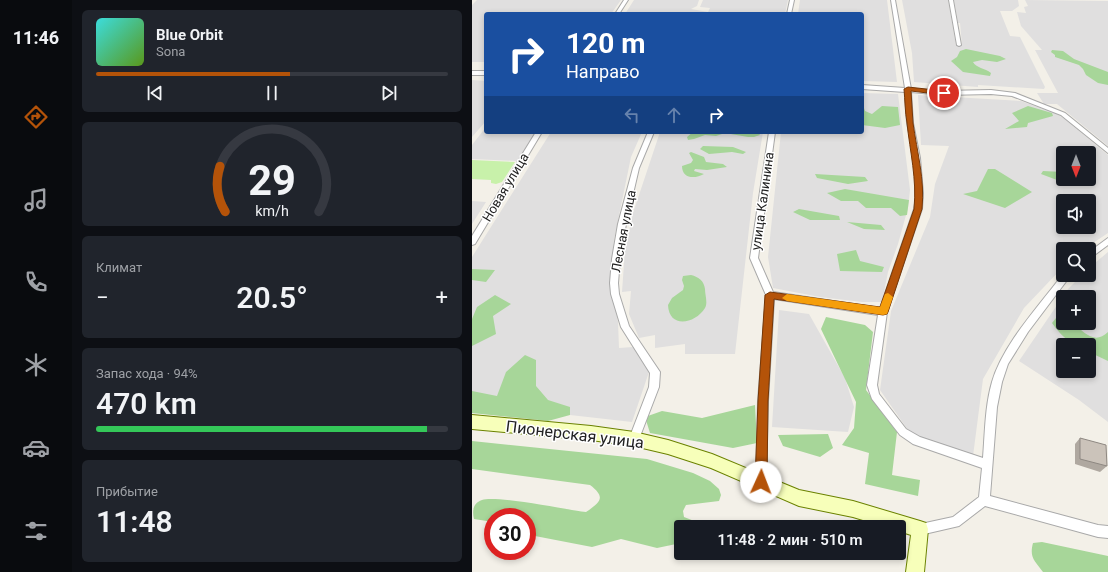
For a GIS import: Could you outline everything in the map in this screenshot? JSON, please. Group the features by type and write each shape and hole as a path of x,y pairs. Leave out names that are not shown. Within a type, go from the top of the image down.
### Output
{"street":[{"path":"618,12 626,0"},
{"path":"789,12 792,0"},
{"path":"893,0 908,89 910,123 917,158 919,198 918,209 883,312 872,385 875,396 903,432 917,441 988,465"},
{"path":"951,0 959,45"},
{"path":"472,73 484,74"},
{"path":"864,87 908,89 944,93 991,92 1013,94 1063,114 1108,151"},
{"name":"Новая улица","path":"472,242 539,134"},
{"name":"Лесная улица","path":"634,440 654,387 655,372 626,327 615,294 614,277 622,224 636,168 650,134"},
{"name":"улица Калинина","path":"761,482 763,401 770,295 754,258 772,134"},
{"path":"1096,250 1108,241"},
{"path":"1062,282 1025,330 1004,363 997,382 992,407 984,500 1098,531 1108,532"},
{"path":"770,295 883,312"},
{"name":"Пионерская улица","path":"472,422 591,432 668,448 712,461 799,498 853,509 920,529 955,522 984,500"},
{"path":"915,572 920,529"}],"shaded area":[{"path":"477,0 621,0 612,12 484,12 484,62 472,62 472,5"},
{"path":"634,0 699,0 697,6 691,9 708,12 626,12"},
{"path":"703,0 788,0 785,12 708,12 710,8 700,7"},
{"path":"800,0 887,0 897,82 864,81 864,12 798,12"},
{"path":"902,0 948,0 956,45 962,45 960,23 958,23 954,0 1018,0 1019,6 1012,11 1000,11 1010,36 1020,37 1045,87 1044,89 978,85 978,87 914,82 912,53"},
{"path":"1025,0 1108,1 1108,146 1057,104 1044,104 1037,93 1058,93 1035,50 1042,50 1021,26 1017,12 1026,13 1024,7 1028,6"},
{"path":"472,80 484,81 484,123 472,137"},
{"path":"864,93 898,94 910,190 908,208 888,272 882,302 862,302 820,297 773,288 768,257 781,134 864,134"},
{"path":"918,95 1021,101 1057,114 1108,155 1108,233 1094,242 1056,242 1056,274 1024,308 983,379 973,456 910,433 880,390 891,311 930,217 935,184 949,146 921,145"},
{"path":"484,130 484,134 535,134 517,161 472,159 472,145"},
{"path":"550,134 641,134 631,157 614,240 611,283 618,322 619,348 633,347 649,372 632,422 472,404 472,257"},
{"path":"659,134 763,134 753,193 735,354 685,354 685,344 655,348 655,335 639,338 629,314 631,291 622,292 625,250 633,213"},
{"path":"472,201 486,202 472,224"},
{"path":"1108,252 1108,422 1079,400 1019,361 1056,307 1056,330 1096,330 1096,290 1067,290 1075,282 1096,282 1096,262"},
{"path":"779,310 809,314 845,378 854,407 848,432 772,427"}],"green space":[{"path":"966,49 1000,56 1006,59 997,62 982,60 973,62 976,66 991,73 990,76 963,72 951,61 957,57 960,51"},
{"path":"1052,50 1063,51 1074,59 1108,72 1108,85 1098,83 1086,75 1079,65 1055,57 1055,55 1051,52"},
{"path":"882,106 898,107 900,125 885,128 864,125 864,108 865,111 872,114"},
{"path":"1028,106 1052,113 1053,116 1028,123 1027,127 1005,129 1019,121 1012,113"},
{"path":"691,134 722,134 716,136 705,135 688,140 687,137"},
{"path":"731,134 760,135 748,137"},
{"path":"703,146 733,147 746,152 743,154 732,152 709,154 700,149"},
{"path":"691,152 704,157 706,162 723,164 727,167 707,170 695,169 694,171 704,174 697,177 687,176 684,173 682,166 691,163 693,160 689,153"},
{"path":"472,160 515,162 502,182 496,184 491,183 491,180 472,179"},
{"path":"988,169 995,169 1032,192 1005,208 963,194 977,191"},
{"path":"1043,171 1056,172 1056,180 1041,174"},
{"path":"815,174 865,177 868,181 848,184 817,178"},
{"path":"845,189 909,200 907,215 900,216 891,208 866,208 858,201 841,201 827,193"},
{"path":"799,209 839,216 840,220 810,220 793,212"},
{"path":"847,222 881,225 885,230 864,229"},
{"path":"856,250 860,261 884,267 882,272 840,271 837,254"},
{"path":"472,269 495,270 486,282 472,280"},
{"path":"691,275 699,278 704,284 706,306 695,318 683,322 678,321 669,313 668,305 672,298 683,290 683,276"},
{"path":"495,295 511,304 493,316 496,334 472,346 472,319 477,307"},
{"path":"826,317 865,325 873,332 866,390 897,432 892,475 920,480 918,496 865,484 869,453 842,445 854,428 856,402 821,329"},
{"path":"1056,318 1056,328 1052,323"},
{"path":"1058,330 1082,330 1094,338 1065,338"},
{"path":"1108,332 1108,361 1096,355 1096,338 1094,338 1103,336"},
{"path":"525,355 536,360 536,386 548,400 570,407 570,415 548,421 472,413 472,391 497,396 506,372"},
{"path":"755,405 757,443 733,448 650,433 645,417 662,411 702,418"},
{"path":"828,434 833,448 820,457 783,446 778,435"},
{"path":"472,441 647,459 693,473 710,481 719,489 721,495 719,501 686,505 683,511 684,517 692,520 674,520 674,544 657,548 621,539 592,547 536,536 536,508 484,508 484,521 474,519 473,513 475,505 479,501 490,499 532,503 586,512 600,499 598,493 590,485 472,469"},
{"path":"1042,542 1108,556 1108,572 1043,572 1032,556 1033,543"}],"building":[{"path":"1080,438 1106,445 1107,466 1080,459"}],"slow traffic":[{"path":"787,298 883,312 888,297"}],"route":[{"path":"761,482 763,401 770,295 883,312 918,209 920,193 917,158 910,123 908,89 944,93"}]}
